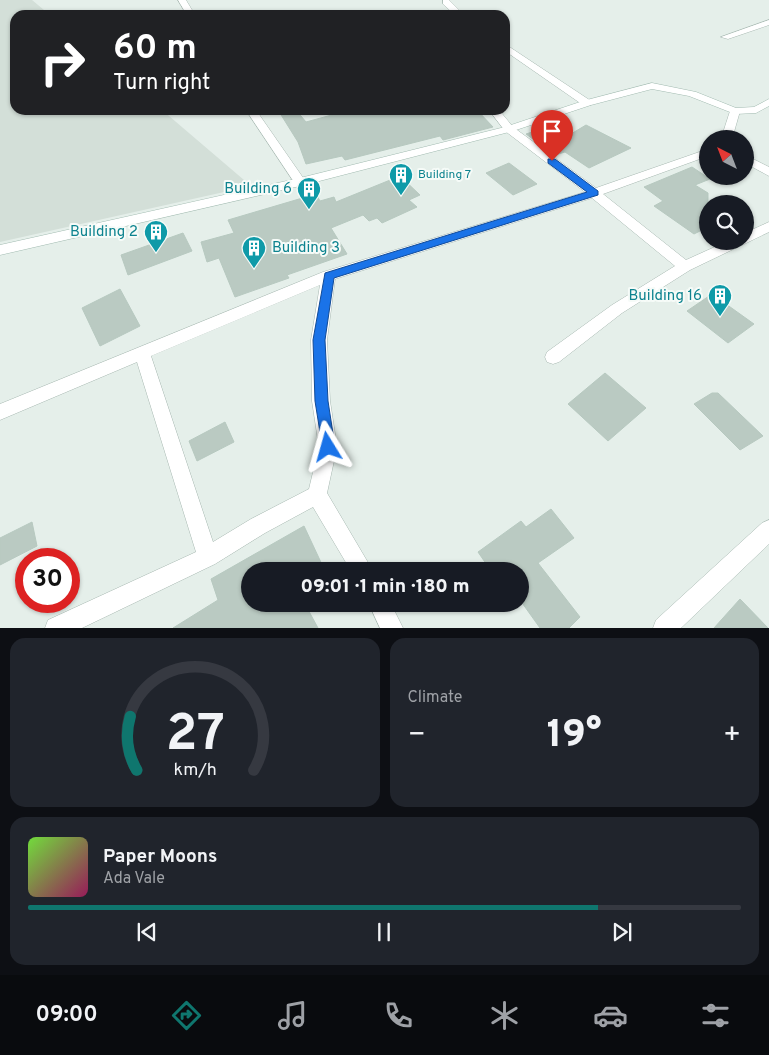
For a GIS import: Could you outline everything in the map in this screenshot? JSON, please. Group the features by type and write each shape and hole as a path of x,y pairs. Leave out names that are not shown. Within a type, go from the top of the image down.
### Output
{"street":[{"path":"453,0 446,2 455,10"},
{"path":"725,38 769,22"},
{"path":"510,50 587,103"},
{"path":"0,250 300,182 509,129 587,103 652,86 692,94 736,111 756,110 769,102"},
{"path":"728,130 736,111"},
{"path":"254,115 300,182"},
{"path":"498,115 509,129 686,266"},
{"path":"0,412 328,276 594,193 699,155"},
{"path":"754,163 769,172"},
{"path":"754,234 769,226"},
{"path":"553,357 617,309 686,266 721,250"},
{"path":"56,628 208,557 258,526 317,495 328,447 322,401 319,340 328,276"},
{"path":"142,353 208,557"},
{"path":"317,495 357,562"},
{"path":"664,628 769,530"},
{"path":"384,612 392,628"}],"shaded area":[{"path":"0,0 32,0 44,10 10,10 10,115 168,115 251,186 0,242"}],"building":[{"path":"281,115 300,115 306,122 332,115 482,115 493,127 443,140 440,136 345,160 342,156 306,164 298,142"},
{"path":"586,125 631,148 589,168 565,152 555,155 526,134 551,126 566,137"},
{"path":"509,163 537,184 513,195 486,173"},
{"path":"692,167 699,172 699,183 695,185 708,193 708,195 699,195 699,232 694,234 654,206 663,201 644,187"},
{"path":"400,176 420,195 409,200 417,207 382,223 377,218 369,221 363,215 331,228 347,254 287,275 289,278 235,297 219,258 207,262 201,242 234,233 228,220 316,194 320,201 334,197 336,202"},
{"name":"Building 2","path":"183,233 192,251 128,275 121,255"},
{"path":"120,289 140,326 100,346 82,308"},
{"name":"Building 16","path":"712,294 754,324 728,343 687,311"},
{"path":"605,373 646,408 608,441 568,404"},
{"path":"712,393 718,393 763,436 740,450 694,404"},
{"path":"225,422 234,442 197,461 189,441"},
{"path":"551,509 574,538 538,563 580,617 569,628 540,628 529,612 529,562 485,562 478,552 521,521 526,527"},
{"path":"32,522 37,546 33,548 15,548 15,557 0,565 0,538"},
{"path":"304,526 321,562 241,562 241,612 309,612 318,628 173,628 218,600 211,579"},
{"path":"740,599 768,628 714,628"}],"place":[{"name":"Building 7","path":"401,196"},
{"name":"Building 6","path":"309,210"},
{"name":"Building 2","path":"156,253"},
{"name":"Building 3","path":"254,269"},
{"name":"Building 16","path":"720,317"}],"route":[{"path":"328,447 322,401 319,340 328,276 594,193 552,161"}]}
